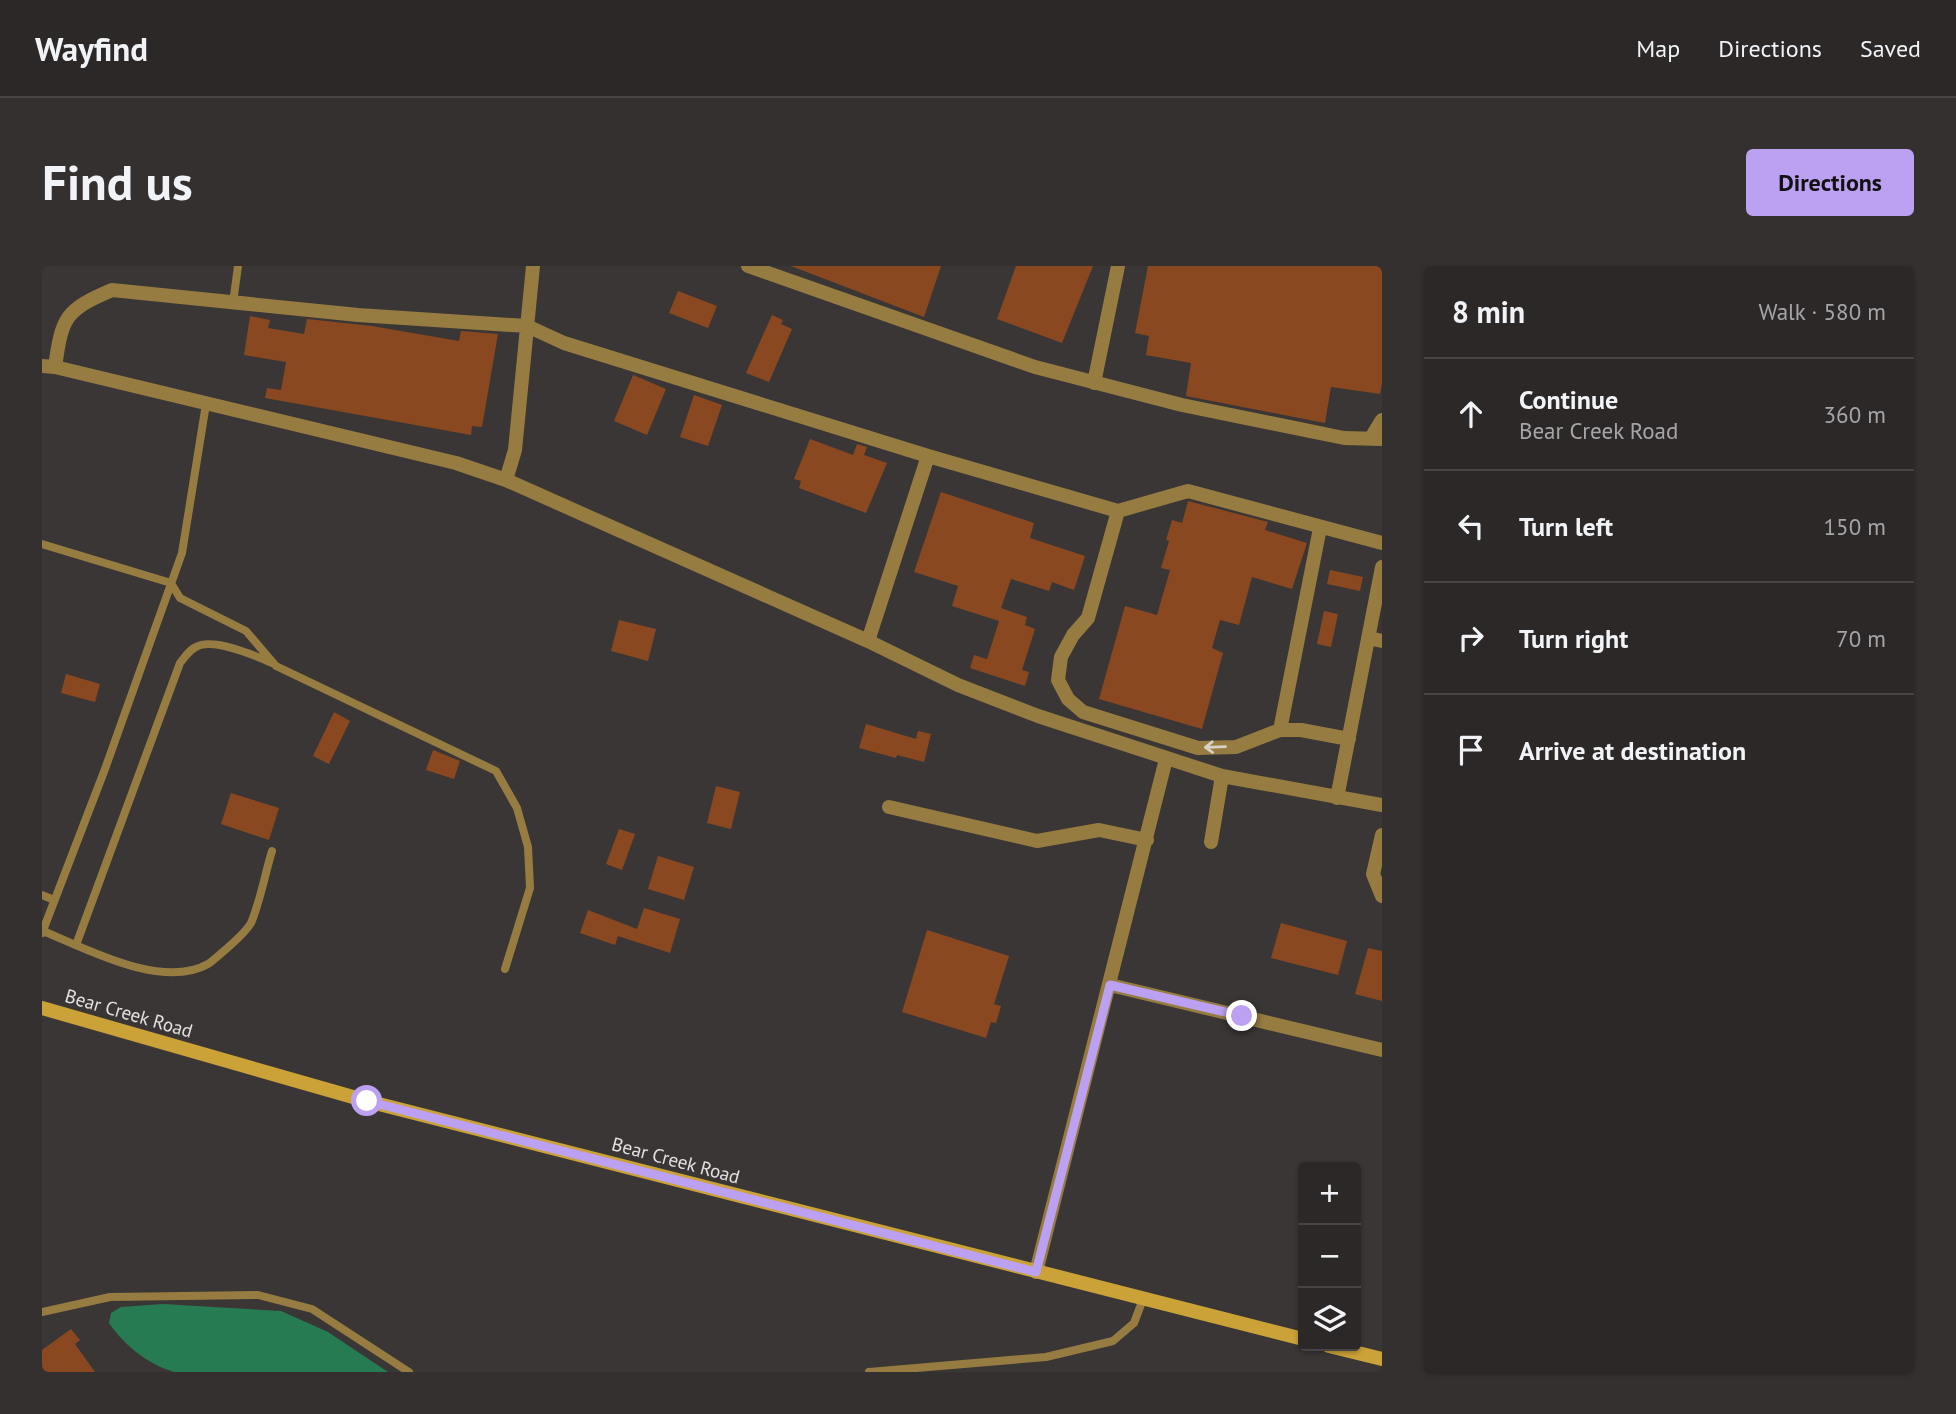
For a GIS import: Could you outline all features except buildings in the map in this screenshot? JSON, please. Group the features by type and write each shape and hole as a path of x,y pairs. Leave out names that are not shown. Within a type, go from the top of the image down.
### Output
{"street":[{"path":"506,480 515,450 533,266"},
{"path":"748,266 1035,368 1182,405 1344,438 1377,439 1382,419"},
{"path":"1094,383 1118,266"},
{"path":"1382,543 1188,491 1118,511 928,457 564,344 527,327 358,315 112,290 76,308 65,320 49,366 456,463 506,480 981,694 1038,716 1222,776 1382,806"},
{"path":"868,641 928,457"},
{"path":"1118,511 1088,618 1073,635 1061,657 1058,680 1068,699 1083,712 1198,748 1236,747 1280,730 1301,730 1349,739"},
{"path":"1280,730 1320,528"},
{"path":"1337,798 1375,639 1382,567"},
{"path":"1036,1272 1166,759"},
{"path":"1211,842 1222,776"},
{"path":"889,807 1037,841 1099,830 1147,840"},
{"path":"1382,835 1373,874 1382,896"},
{"path":"1110,985 1382,1050"},
{"name":"Bear Creek Road","path":"42,1008 367,1101 1298,1338"},
{"path":"1349,1351 1382,1359"}],"lane":[{"path":"233,303 238,266"},
{"path":"206,404 182,553 43,932 127,964 161,972 186,970 208,964 230,946 250,923 272,850"},
{"path":"42,544 171,583 180,598 246,631 276,666"},
{"path":"76,945 180,663 197,646 206,643 250,653 496,771 517,808 528,846 530,888 505,969"},
{"path":"42,895 54,900"},
{"path":"42,1312 110,1297 258,1295 312,1310 409,1372"},
{"path":"869,1372 1046,1357 1113,1341 1134,1324 1143,1299"}],"green space":[{"path":"163,1304 281,1311 328,1332 388,1372 174,1372 137,1353 109,1323 111,1313 121,1307"}],"route":[{"path":"367,1101 1036,1272 1110,985 1242,1016"}]}
